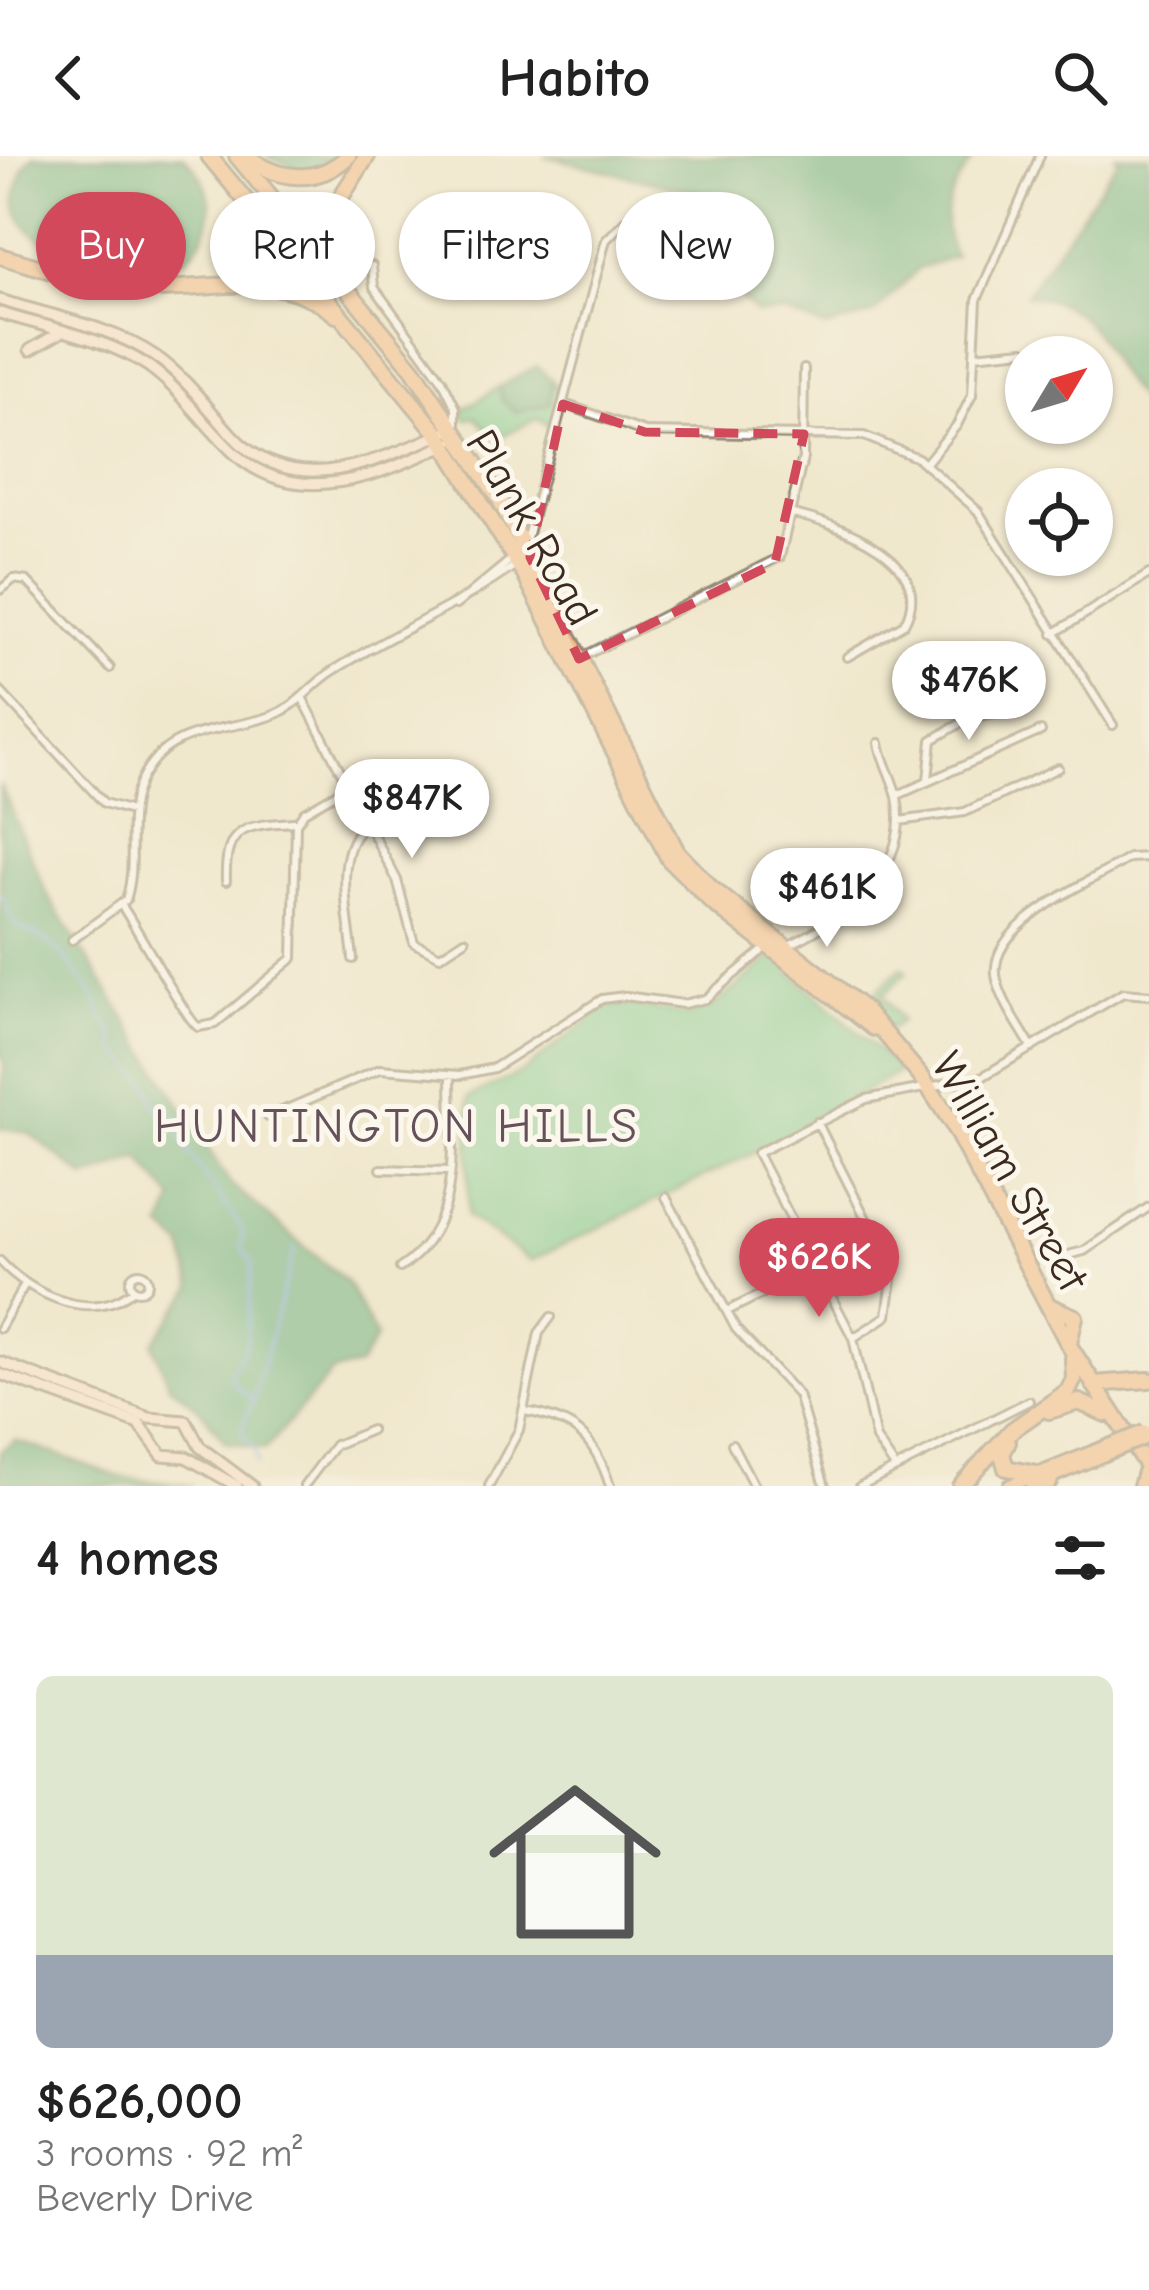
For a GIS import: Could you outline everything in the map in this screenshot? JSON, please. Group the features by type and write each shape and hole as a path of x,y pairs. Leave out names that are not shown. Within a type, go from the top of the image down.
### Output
{"highway":[{"name":"Plank Road","path":"209,156 367,341 442,440 519,555 579,659 677,852 711,888 785,947"},
{"path":"220,156 252,192"},
{"name":"Plank Road","path":"237,156 267,192"},
{"path":"248,156 266,169 298,177 327,171 348,156"},
{"path":"344,192 367,156"},
{"path":"0,256 92,281 139,288 276,284 321,303 367,341"},
{"name":"Plank Road","path":"355,300 458,433 669,859 696,888 768,946"},
{"path":"580,686 596,695"},
{"path":"594,715 612,728"},
{"name":"William Street","path":"768,946 888,1038"},
{"name":"William Street","path":"785,947 865,1010 929,1088 1046,1302 1058,1313 1075,1317 1070,1346 1146,1474"},
{"path":"960,1486 1012,1430 1068,1391 1075,1374 1070,1346"},
{"path":"1093,1384 1149,1380"},
{"path":"1106,1406 1119,1383"},
{"path":"1041,1481 1010,1471 1002,1454 1012,1438 1061,1406 1086,1403 1117,1423"}],"main road":[{"path":"1008,1486 1041,1481 1148,1434"}],"street":[{"path":"926,463 957,425 972,395 977,300 1040,156"},
{"path":"72,940 122,906 132,869 130,811 144,775 166,747 186,736 277,714 339,667 456,604 519,555 609,233 616,228"},
{"path":"0,313 143,363 175,388 240,459 281,478 320,484 366,478 458,433 453,400 375,288"},
{"path":"0,300 146,350 176,373 240,444 284,468 322,472 356,468 442,440"},
{"path":"30,350 61,332"},
{"path":"974,356 1005,352"},
{"path":"579,659 769,567 783,551 804,434 805,369"},
{"path":"563,404 645,432 877,438 926,463 978,511 1113,725"},
{"path":"792,514 874,545 909,586 910,610 904,624 847,657"},
{"path":"1054,634 1149,574"},
{"path":"0,590 14,579 27,581 110,668"},
{"path":"0,691 104,803 130,811"},
{"path":"302,697 401,889 414,943 440,956 465,940"},
{"path":"928,780 932,740 968,719 1014,710"},
{"path":"897,796 1041,731"},
{"path":"268,1118 367,1072 407,1067 451,1076 494,1068 602,999 705,999 768,946 785,947 833,921 871,890 897,821 897,796 879,742"},
{"path":"897,821 965,812 1058,768"},
{"path":"122,906 172,984 187,1019 199,1027 215,1024 293,958 297,822 308,809 349,787"},
{"path":"226,881 226,850 236,834 257,825 297,822"},
{"path":"352,959 346,856 353,836 368,824"},
{"path":"1032,1048 997,981 995,966 1004,940 1019,924 1129,858 1149,857"},
{"path":"895,1467 876,1438 854,1338 757,1157 760,1150 878,1095 982,1077 1123,993 1149,995"},
{"path":"400,1268 439,1229 448,1171 451,1076"},
{"path":"817,1122 894,1279 887,1316 854,1338"},
{"path":"381,1168 448,1171"},
{"path":"666,1196 743,1339 798,1395 824,1486"},
{"path":"1064,1256 1084,1251 1149,1208"},
{"path":"0,1262 25,1284 80,1306 114,1303 134,1289"},
{"path":"728,1311 815,1268"},
{"path":"0,1328 25,1284"},
{"path":"489,1486 524,1411 539,1333 550,1317"},
{"path":"0,1363 167,1420 187,1421 196,1439 252,1486"},
{"path":"0,1374 139,1424 168,1459 186,1457 237,1486"},
{"path":"860,1486 1029,1401"},
{"path":"524,1411 562,1417 588,1435 610,1486"},
{"path":"154,1440 167,1420"},
{"path":"304,1486 335,1445 371,1430"},
{"path":"186,1457 196,1439"},
{"path":"733,1444 754,1486"}],"highlighted area":[{"path":"563,404 645,432 804,434 775,563 579,659 530,557"}],"green space":[{"path":"34,156 183,156 208,193 205,233 186,257 186,192 36,192 36,235 17,211 17,188"},
{"path":"265,156 342,156 303,172"},
{"path":"544,156 975,156 948,204 946,228 955,256 918,269 874,314 826,328 783,312 757,314 743,300 774,300 774,192 691,191"},
{"path":"1115,156 1149,156 1149,409 1113,363 1113,336 1097,336 1073,311 1026,295 1118,160"},
{"path":"537,366 552,380 550,404 516,412 502,400 499,387"},
{"path":"552,380 562,395 550,427 538,418 496,439 476,417 466,419 461,411 499,387 502,400 524,411 533,404 550,403"},
{"path":"0,784 48,896 232,1186 347,1282 376,1338 359,1366 332,1372 265,1450 225,1442 198,1407 169,1385 153,1343 193,1288 183,1247 162,1228 174,1200 140,1159 86,1178 29,1133 0,1129 4,1063 0,1054"},
{"path":"773,956 901,1071 762,1149 530,1261 468,1216 469,1097 523,1072 606,1006 628,1004 686,1015 715,1005"},
{"path":"902,967 907,972 883,995 901,1021 890,1030 857,998 862,992 869,998"},
{"path":"15,1440 120,1477 193,1486 0,1486 0,1451"}],"waterway":[{"path":"0,894 17,926 59,952 90,990 114,1031 116,1048 149,1086 156,1106 174,1118 185,1147 243,1230 241,1248 252,1262 246,1345 230,1372 233,1384 253,1400 241,1431 255,1452 256,1465"},
{"path":"253,1400 295,1247"}],"district":[{"name":"HUNTINGTON HILLS","path":"397,1125"}]}
